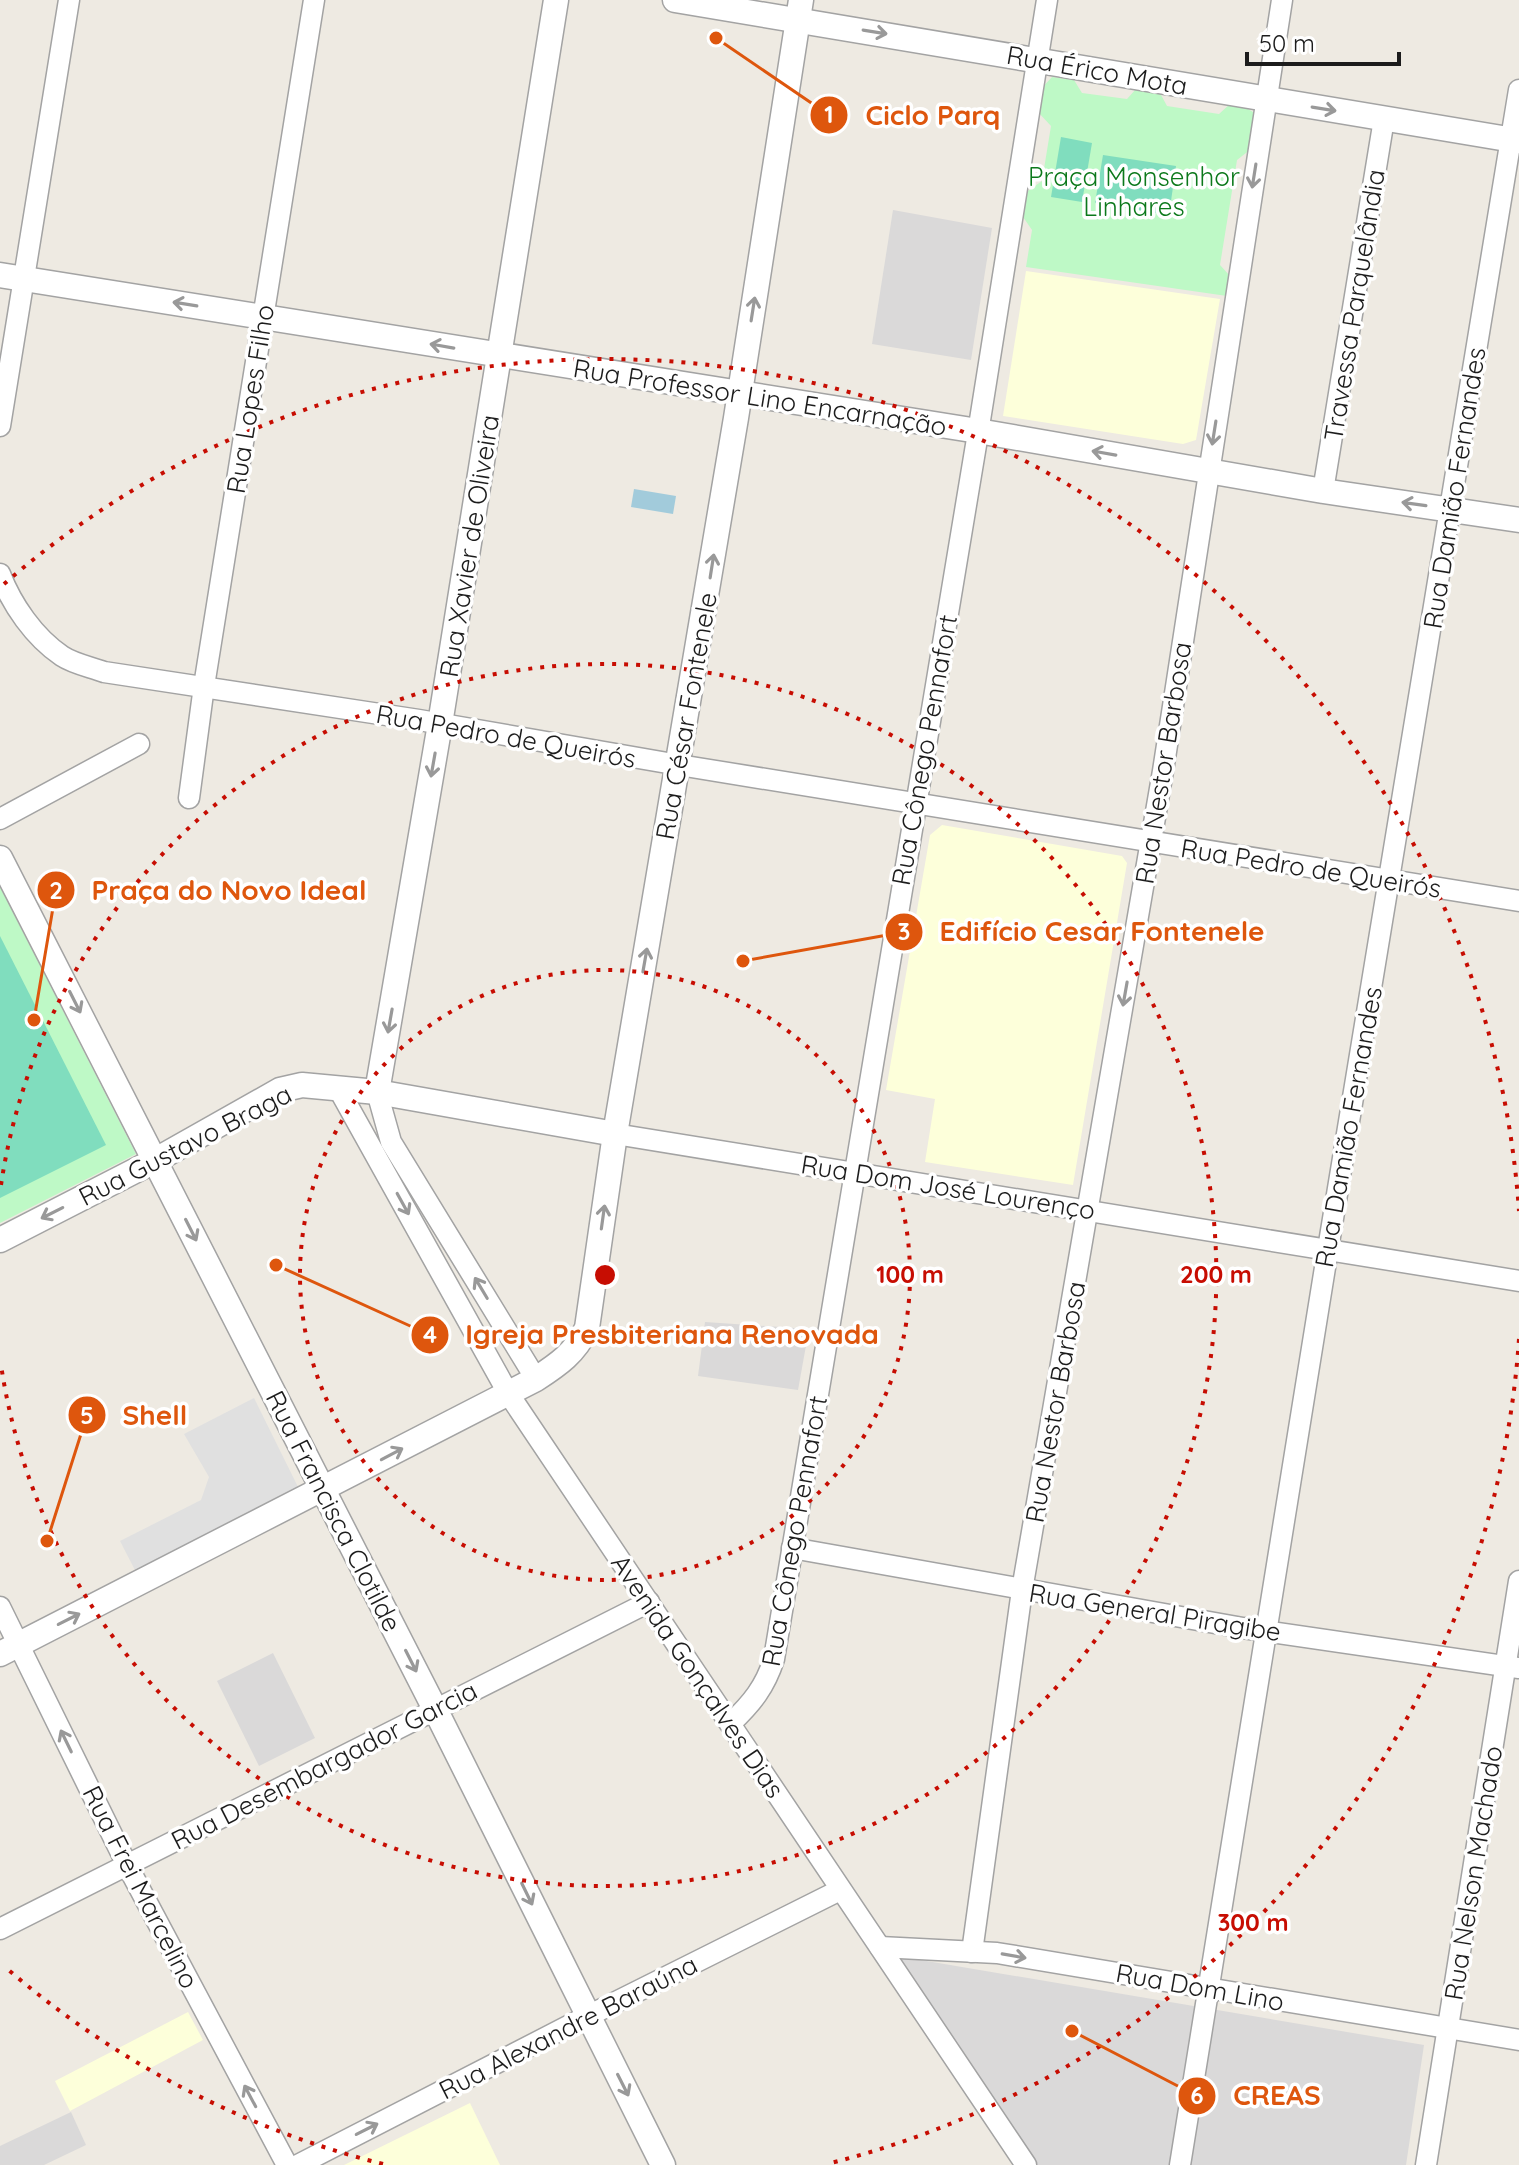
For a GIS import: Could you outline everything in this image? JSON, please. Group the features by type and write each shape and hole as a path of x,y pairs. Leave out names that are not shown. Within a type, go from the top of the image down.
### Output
{"street":[{"path":"0,426 12,277 69,0"},
{"name":"Rua Lopes Filho","path":"189,798 204,686 314,0"},
{"name":"Rua Xavier de Oliveira","path":"377,1092 440,724 556,0"},
{"name":"Rua Érico Mota","path":"675,0 799,10 1037,59 1515,140"},
{"name":"Rua Cônego Pennafort","path":"731,1723 756,1699 768,1679 774,1659 1047,0"},
{"name":"Rua Nestor Barbosa","path":"972,1952 1022,1590 1151,841 1282,0"},
{"name":"Rua César Fontenele","path":"10,1649 536,1379 568,1357 579,1345 587,1328 615,1134 740,394 799,10"},
{"name":"Rua Damião Fernandes","path":"1180,2165 1450,509 1515,140 1519,90"},
{"name":"Travessa Parquelândia","path":"1323,491 1384,119"},
{"name":"Rua Professor Lino Encarnação","path":"12,277 978,431 1323,491 1519,520"},
{"name":"Rua Pedro de Queirós","path":"0,574 21,616 63,657 104,672 1519,901"},
{"path":"0,819 139,744"},
{"name":"Rua Francisca Clotilde","path":"0,858 435,1709 663,2165"},
{"name":"Rua Gustavo Braga","path":"0,1240 156,1160 280,1090 302,1085 377,1092"},
{"name":"Avenida Gonçalves Dias","path":"338,1088 536,1379"},
{"name":"Rua Dom José Lourenço","path":"377,1092 615,1134 1519,1281"},
{"name":"Avenida Gonçalves Dias","path":"377,1092 398,1172 508,1393 1026,2165"},
{"name":"Rua General Piragibe","path":"792,1548 1265,1631 1513,1666"},
{"name":"Rua Nelson Machado","path":"1426,2165 1513,1666 1519,1581"},
{"name":"Rua Desembargador Garcia","path":"0,1929 649,1602"},
{"name":"Rua Frei Marcelino","path":"0,1607 10,1649 287,2165"},
{"name":"Rua Alexandre Baraúna","path":"298,2165 840,1890"},
{"name":"Rua Dom Lino","path":"880,1947 997,1953 1519,2040"}],"shaded area":[{"path":"893,210 992,228 971,360 872,344"},
{"path":"1026,271 1220,299 1196,440 1183,444 1003,416"},
{"path":"942,825 1122,856 1127,863 1073,1185 925,1162 935,1099 886,1090 930,835"},
{"path":"705,1322 809,1329 798,1390 698,1376"},
{"path":"254,1398 301,1493 138,1576 120,1541 201,1500 209,1477 184,1434"},
{"path":"273,1653 315,1738 259,1766 217,1681"},
{"path":"897,1956 1424,2045 1406,2165 1034,2165"},
{"path":"188,2012 203,2040 70,2111 55,2081"},
{"path":"470,2103 500,2165 344,2165"},
{"path":"71,2112 86,2145 44,2165 0,2165 0,2146"}],"green space":[{"name":"Praça Monsenhor Linhares","path":"1052,77 1074,80 1082,93 1127,99 1136,89 1160,93 1167,106 1219,114 1230,104 1245,107 1256,114 1251,149 1237,160 1220,265 1230,276 1227,296 1026,267 1032,230 1021,214 1025,193 1042,181 1051,126 1038,112 1040,90"},
{"path":"1061,137 1092,143 1082,202 1051,197"},
{"path":"1103,155 1176,166 1169,215 1095,203"},
{"path":"0,887 136,1154 0,1223"},
{"path":"0,936 106,1145 0,1198"}],"water":[{"path":"634,489 676,496 673,514 631,507"}],"place":[{"name":"Ciclo Parq","path":"716,38"},
{"name":"Edifício Cesar Fontenele","path":"743,961"},
{"name":"Praça do Novo Ideal","path":"34,1020"},
{"name":"Igreja Presbiteriana Renovada","path":"276,1265"},
{"name":"Shell","path":"47,1541"},
{"name":"CREAS","path":"1072,2031"}]}
